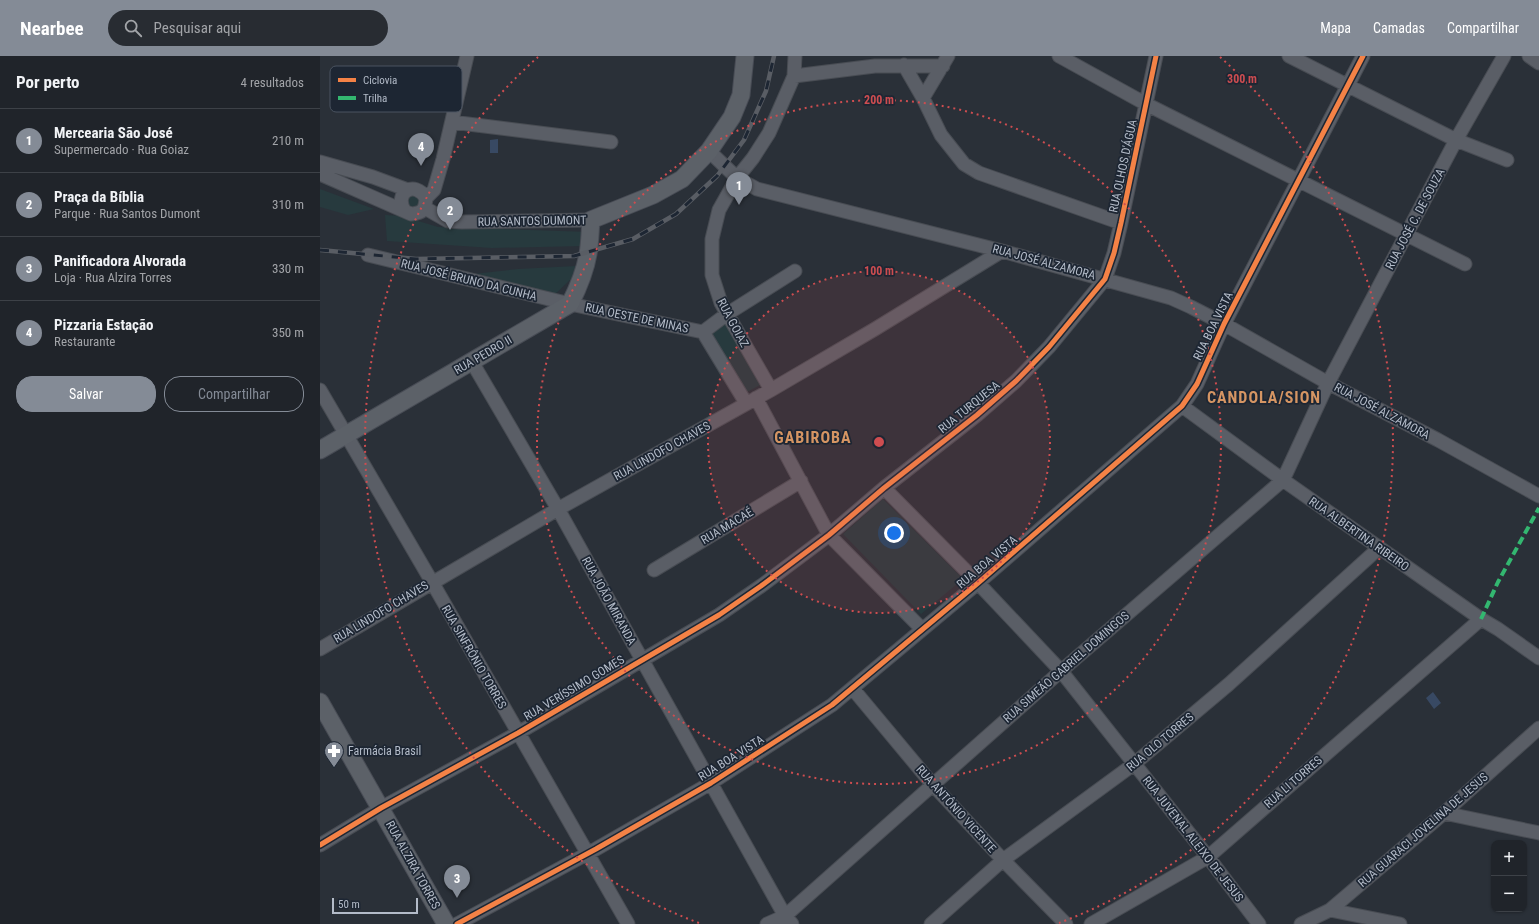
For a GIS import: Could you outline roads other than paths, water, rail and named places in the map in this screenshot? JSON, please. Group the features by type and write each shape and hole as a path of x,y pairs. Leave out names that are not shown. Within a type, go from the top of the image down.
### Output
{"main road":[{"name":"RUA SANTOS DUMONT","path":"591,220 653,195 682,179 709,151 732,117 741,95 745,56"},
{"path":"570,304 580,283 586,265 589,252 591,220"},
{"name":"RUA PEDRO II","path":"320,450 570,304"},
{"name":"RUA ALZIRA TORRES","path":"320,702 446,924"}],"street":[{"path":"462,78 467,56"},
{"name":"RUA GOIAZ","path":"771,390 721,303 712,275 712,239 719,210 736,178 753,158 769,133 794,76 795,56"},
{"path":"1059,56 1146,104 1465,264"},
{"name":"RUA OLHOS D'ÁGUA","path":"1106,279 1121,223 1156,56"},
{"path":"1289,56 1456,140 1507,160"},
{"name":"RUA BOA VISTA","path":"457,924 586,854 711,783 832,705 978,583 1182,406 1197,384 1224,324 1363,56"},
{"name":"RUA JOSÉ C. DE SOUZA","path":"1328,383 1456,140 1504,56"},
{"path":"1530,56 1539,64"},
{"path":"794,76 875,61 904,65 945,61"},
{"path":"924,98 945,61"},
{"path":"904,65 924,98 941,135 955,155 964,164 979,173 1121,223"},
{"path":"320,174 411,214 419,214 434,190 454,112"},
{"path":"452,122 611,142"},
{"name":"RUA JOSÉ ALZAMORA","path":"709,151 736,178 757,189 1002,251 1171,298 1224,324 1328,383 1438,440 1539,496"},
{"path":"320,162 373,177 408,190 416,189 422,192 426,203"},
{"path":"404,210 401,205 401,199 403,194 408,190"},
{"name":"RUA SANTOS DUMONT","path":"426,203 448,221 591,220"},
{"name":"RUA LINDOFO CHAVES","path":"320,649 558,509 771,390 875,329 1002,251"},
{"name":"RUA JOSÉ BRUNO DA CUNHA","path":"368,254 570,304"},
{"path":"795,271 727,314 703,332 751,401 801,481 829,534 922,629"},
{"name":"RUA TURQUESA","path":"829,534 884,488 977,415 1016,381 1048,347 1106,279"},
{"name":"RUA OESTE DE MINAS","path":"570,304 703,332"},
{"name":"RUA JOÃO MIRANDA","path":"472,362 558,509 789,920"},
{"name":"RUA SIMEÃO GABRIEL DOMINGOS","path":"767,924 789,920 933,785 1060,671 1283,480 1328,383"},
{"name":"RUA SINFRÔNIO TORRES","path":"320,390 432,582 586,854 628,924"},
{"name":"RUA ALBERTINA RIBEIRO","path":"1182,406 1379,548 1481,619 1498,628 1539,658"},
{"name":"RUA MACAÉ","path":"654,570 801,481"},
{"name":"RUA JUVENAL ALEIXO DE JESUS","path":"884,488 978,583 1060,671 1208,857 1259,924"},
{"name":"RUA VERÍSSIMO GOMES","path":"320,845 381,808 518,733 718,615 761,586 829,534"},
{"name":"RUA OLO TORRES","path":"931,924 1002,860 1134,764 1235,678 1379,548"},
{"name":"RUA LI TORRES","path":"1090,924 1208,857 1481,619"},
{"name":"RUA ANTÔNIO VICENTE","path":"853,689 933,785 1002,860 1066,924"},
{"name":"RUA GUARACI JOVELINA DE JESUS","path":"1301,924 1330,910 1444,813 1539,728"},
{"path":"1444,813 1539,833"},
{"path":"1330,910 1400,924"}],"water":[{"path":"498,139 498,153 490,153 490,140"},
{"path":"1433,692 1441,703 1434,709 1426,698"}],"railway":[{"path":"320,250 416,259 574,256 633,239 676,214 717,176 744,140 766,91 774,56"}],"place":[{"name":"Pizzaria Estação","path":"421,166"},
{"name":"Mercearia São José","path":"739,205"},
{"name":"Praça da Bíblia","path":"450,230"},
{"name":"Farmácia Brasil","path":"334,768"},
{"name":"Panificadora Alvorada","path":"457,898"}],"district":[{"name":"CANDOLA/SION","path":"1264,397"},
{"name":"GABIROBA","path":"813,437"}]}
